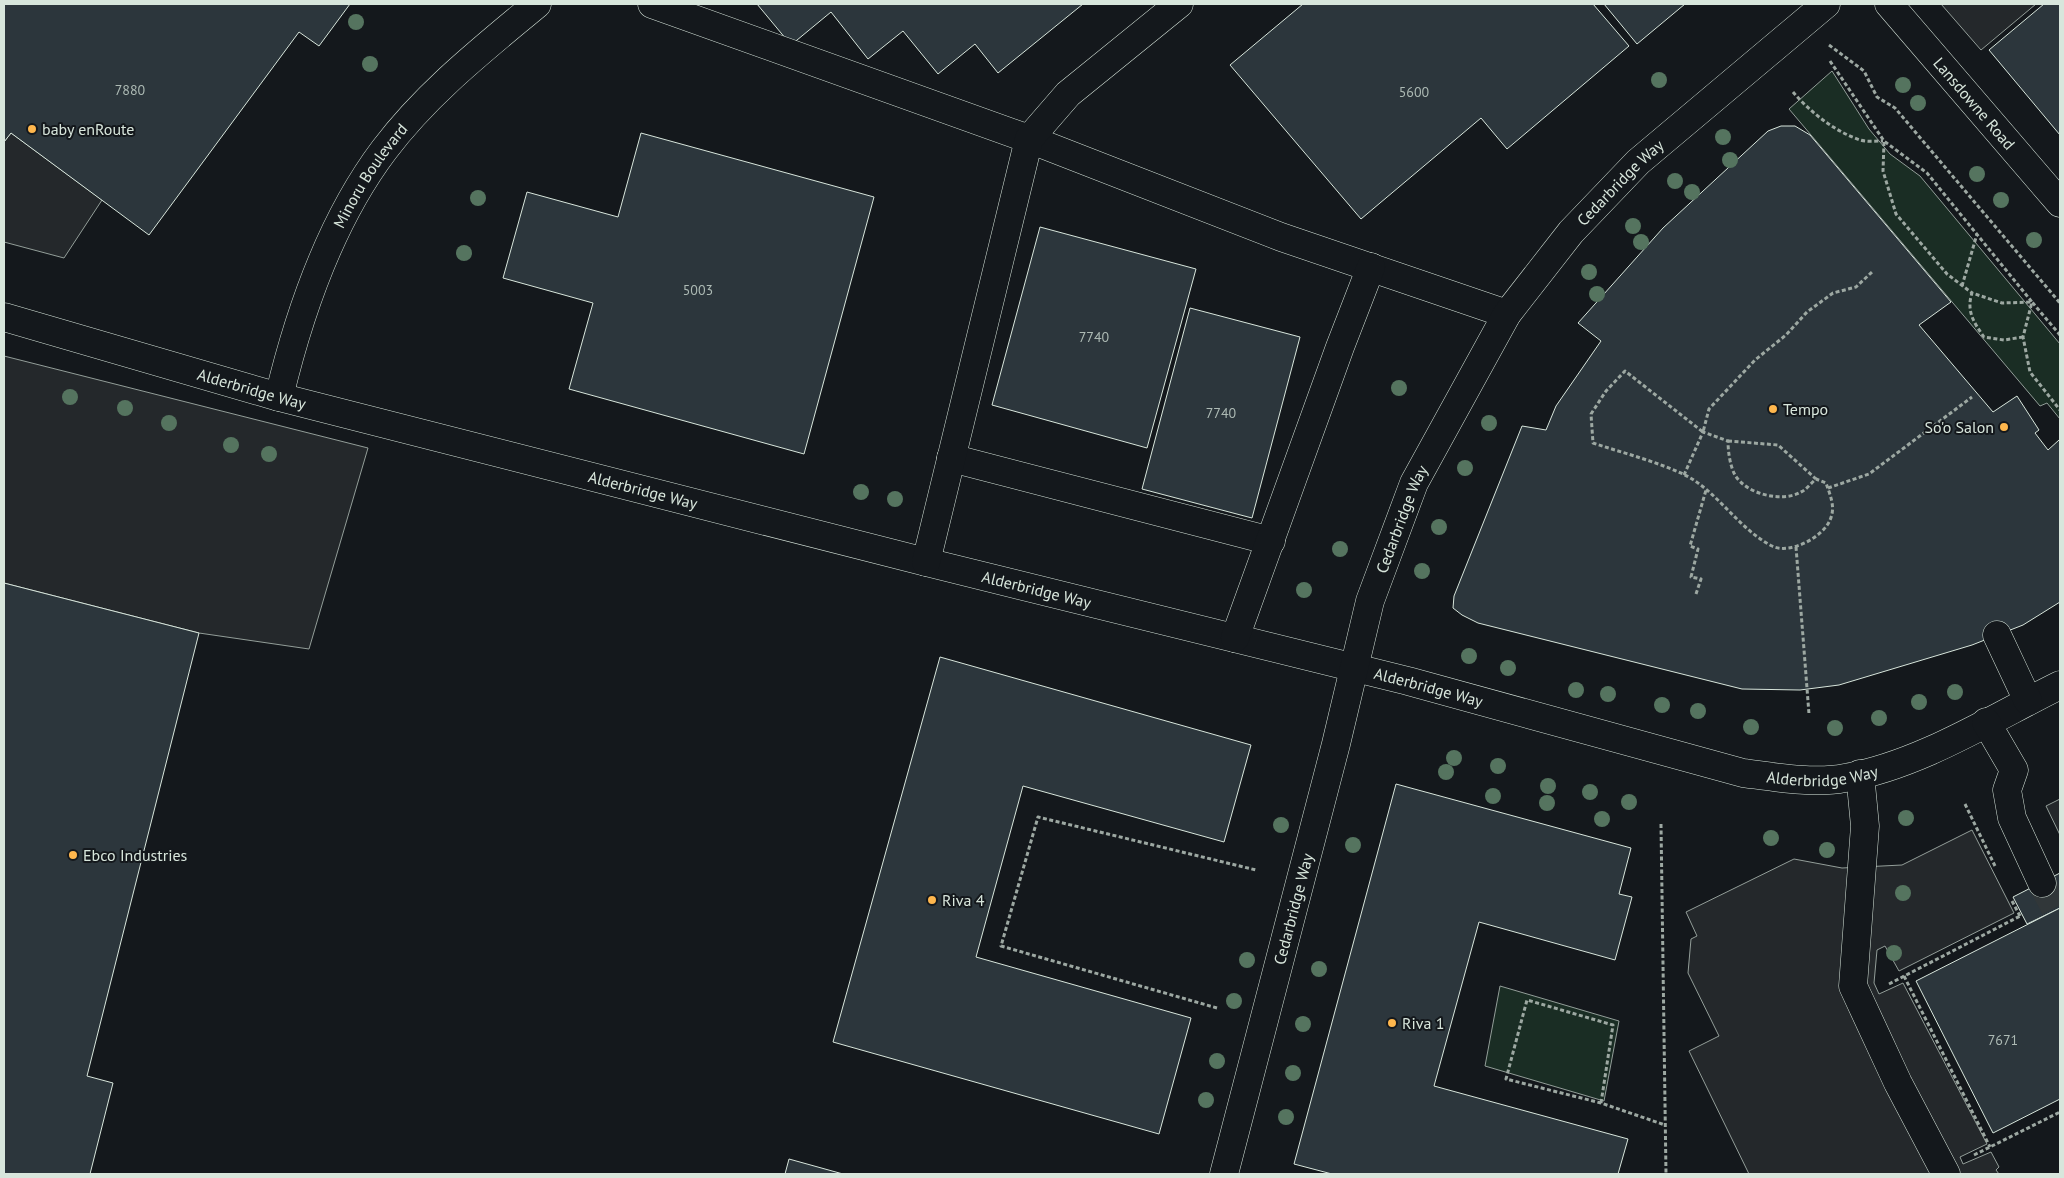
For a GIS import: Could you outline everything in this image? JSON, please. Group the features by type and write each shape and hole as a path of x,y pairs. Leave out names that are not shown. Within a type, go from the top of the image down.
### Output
{"street":[{"name":"Minoru Boulevard","path":"280,397 292,342 327,252 353,201 383,151 427,101 460,69 537,4"},
{"path":"652,4 1028,139 1280,237 1507,314"},
{"path":"926,562 1028,139 1068,94 1179,4"},
{"name":"Cedarbridge Way","path":"1224,1174 1355,667 1370,602 1414,483 1507,314 1571,232 1638,162 1826,4"},
{"name":"Lansdowne Road","path":"1889,4 2060,202"},
{"path":"1235,638 1340,347 1371,268"},
{"name":"Alderbridge Way","path":"4,317 280,397 926,562 1355,667 1743,773 1792,779 1844,779 1903,763 2060,685"},
{"path":"951,458 1271,541"},
{"path":"1997,635 2028,701"},
{"path":"1986,722 2014,770 2007,790 2012,818 2042,883"},
{"path":"1860,774 1865,826 1853,986 1898,1083 1945,1172"}],"path":[{"path":"1829,45 1864,70 1877,97 1895,108 2060,303"},
{"path":"1830,61 1884,141 1927,173 2060,336"},
{"path":"1792,92 1805,106 1831,125 1861,140 1884,141"},
{"path":"1884,141 1883,171 1896,214 1947,274 1972,293 2002,303 2032,302"},
{"path":"1962,286 1977,234"},
{"path":"1684,475 1703,432 1709,408 1755,360 1786,335 1807,312 1833,293 1856,287 1872,272"},
{"path":"1972,293 1969,301 1971,320 1984,337 2004,340 2024,337"},
{"path":"2032,302 2024,337 2030,372 2060,410"},
{"path":"1625,371 1703,432 1728,441 1778,445 1816,479 1826,483 1833,503 1830,520 1820,533 1796,547 1775,547 1748,532 1706,490 1684,475 1593,443 1592,414 1606,392 1625,371"},
{"path":"1828,488 1869,474 1972,397"},
{"path":"1728,441 1728,452 1735,476 1753,491 1779,497 1801,492 1816,479"},
{"path":"1696,594 1701,579 1691,577 1698,549 1690,546 1706,490"},
{"path":"1796,547 1809,714"},
{"path":"1964,804 1996,868"},
{"path":"1217,1008 1001,946 1038,817 1256,870"},
{"path":"1661,824 1666,1174"},
{"path":"1858,1000 2021,915 2012,900"},
{"path":"1904,976 1990,1147"},
{"path":"1601,1104 1613,1025 1527,1000 1506,1079 1601,1104 1665,1125"},
{"path":"1945,1172 2060,1112"}],"green space":[{"path":"1832,71 1869,129 1890,154 1920,176 2060,344 2060,419 2047,403 2040,406 1789,109"},
{"path":"1500,986 1619,1021 1604,1101 1485,1066"}],"shaded area":[{"path":"1941,4 2036,4 1981,50"},
{"path":"11,133 102,200 64,258 4,242 4,142"},
{"path":"4,356 368,448 309,649 199,633 4,583"},
{"path":"2060,799 2060,835 2046,806"},
{"path":"1972,830 2014,913 1899,971 1885,946 1877,950 1874,983 1879,994 1903,983 1987,1144 1960,1157 1963,1164 1991,1152 1999,1167 1996,1170 1999,1174 1749,1174 1689,1051 1719,1036 1688,973 1691,939 1697,936 1686,912 1794,859 1842,868 1902,865"}],"building":[{"path":"4,4 350,4 319,46 299,32 149,235 11,133 4,142"},
{"path":"757,4 1083,4 998,73 975,44 938,74 903,31 868,59 831,12 791,45"},
{"path":"1303,4 1593,4 1629,46 1507,149 1481,118 1361,219 1230,65"},
{"path":"1604,4 1685,4 1637,44"},
{"path":"2044,4 2060,4 2060,135 1989,50"},
{"name":"Tempo","path":"1781,126 1795,126 1810,135 1951,302 1919,325 1993,412 2017,396 2039,430 2035,433 2048,450 2060,441 2060,602 2023,625 1972,645 1839,685 1800,690 1742,689 1478,623 1462,615 1453,608 1454,596 1522,426 1546,430 1556,406 1601,341 1578,323 1663,228 1768,131"},
{"path":"641,133 874,197 804,454 569,389 593,303 503,278 527,192 618,217"},
{"path":"1040,227 1196,269 1147,448 992,405"},
{"path":"1190,308 1300,337 1252,518 1142,489"},
{"name":"Ebco Industries","path":"4,583 199,633 87,1076 113,1083 90,1174 4,1174"},
{"name":"Riva 4","path":"940,657 1251,745 1224,842 1023,786 976,957 1191,1018 1159,1134 833,1042"},
{"name":"Riva 1","path":"1396,784 1631,848 1619,894 1632,897 1615,960 1479,922 1434,1086 1628,1139 1618,1174 1332,1174 1294,1164"},
{"path":"2060,873 2060,908 2027,924 2013,897"},
{"path":"2060,908 2060,1099 1993,1133 1916,981"},
{"path":"789,1159 843,1174 785,1174"}],"tunnel":[{"path":"2042,883 2056,910"}],"place":[{"name":"baby enRoute","path":"32,129"},
{"name":"Tempo","path":"1773,409"},
{"name":"So'o Salon","path":"2004,427"},
{"name":"Ebco Industries","path":"73,855"},
{"name":"Riva 4","path":"932,900"},
{"name":"Riva 1","path":"1392,1023"}]}
